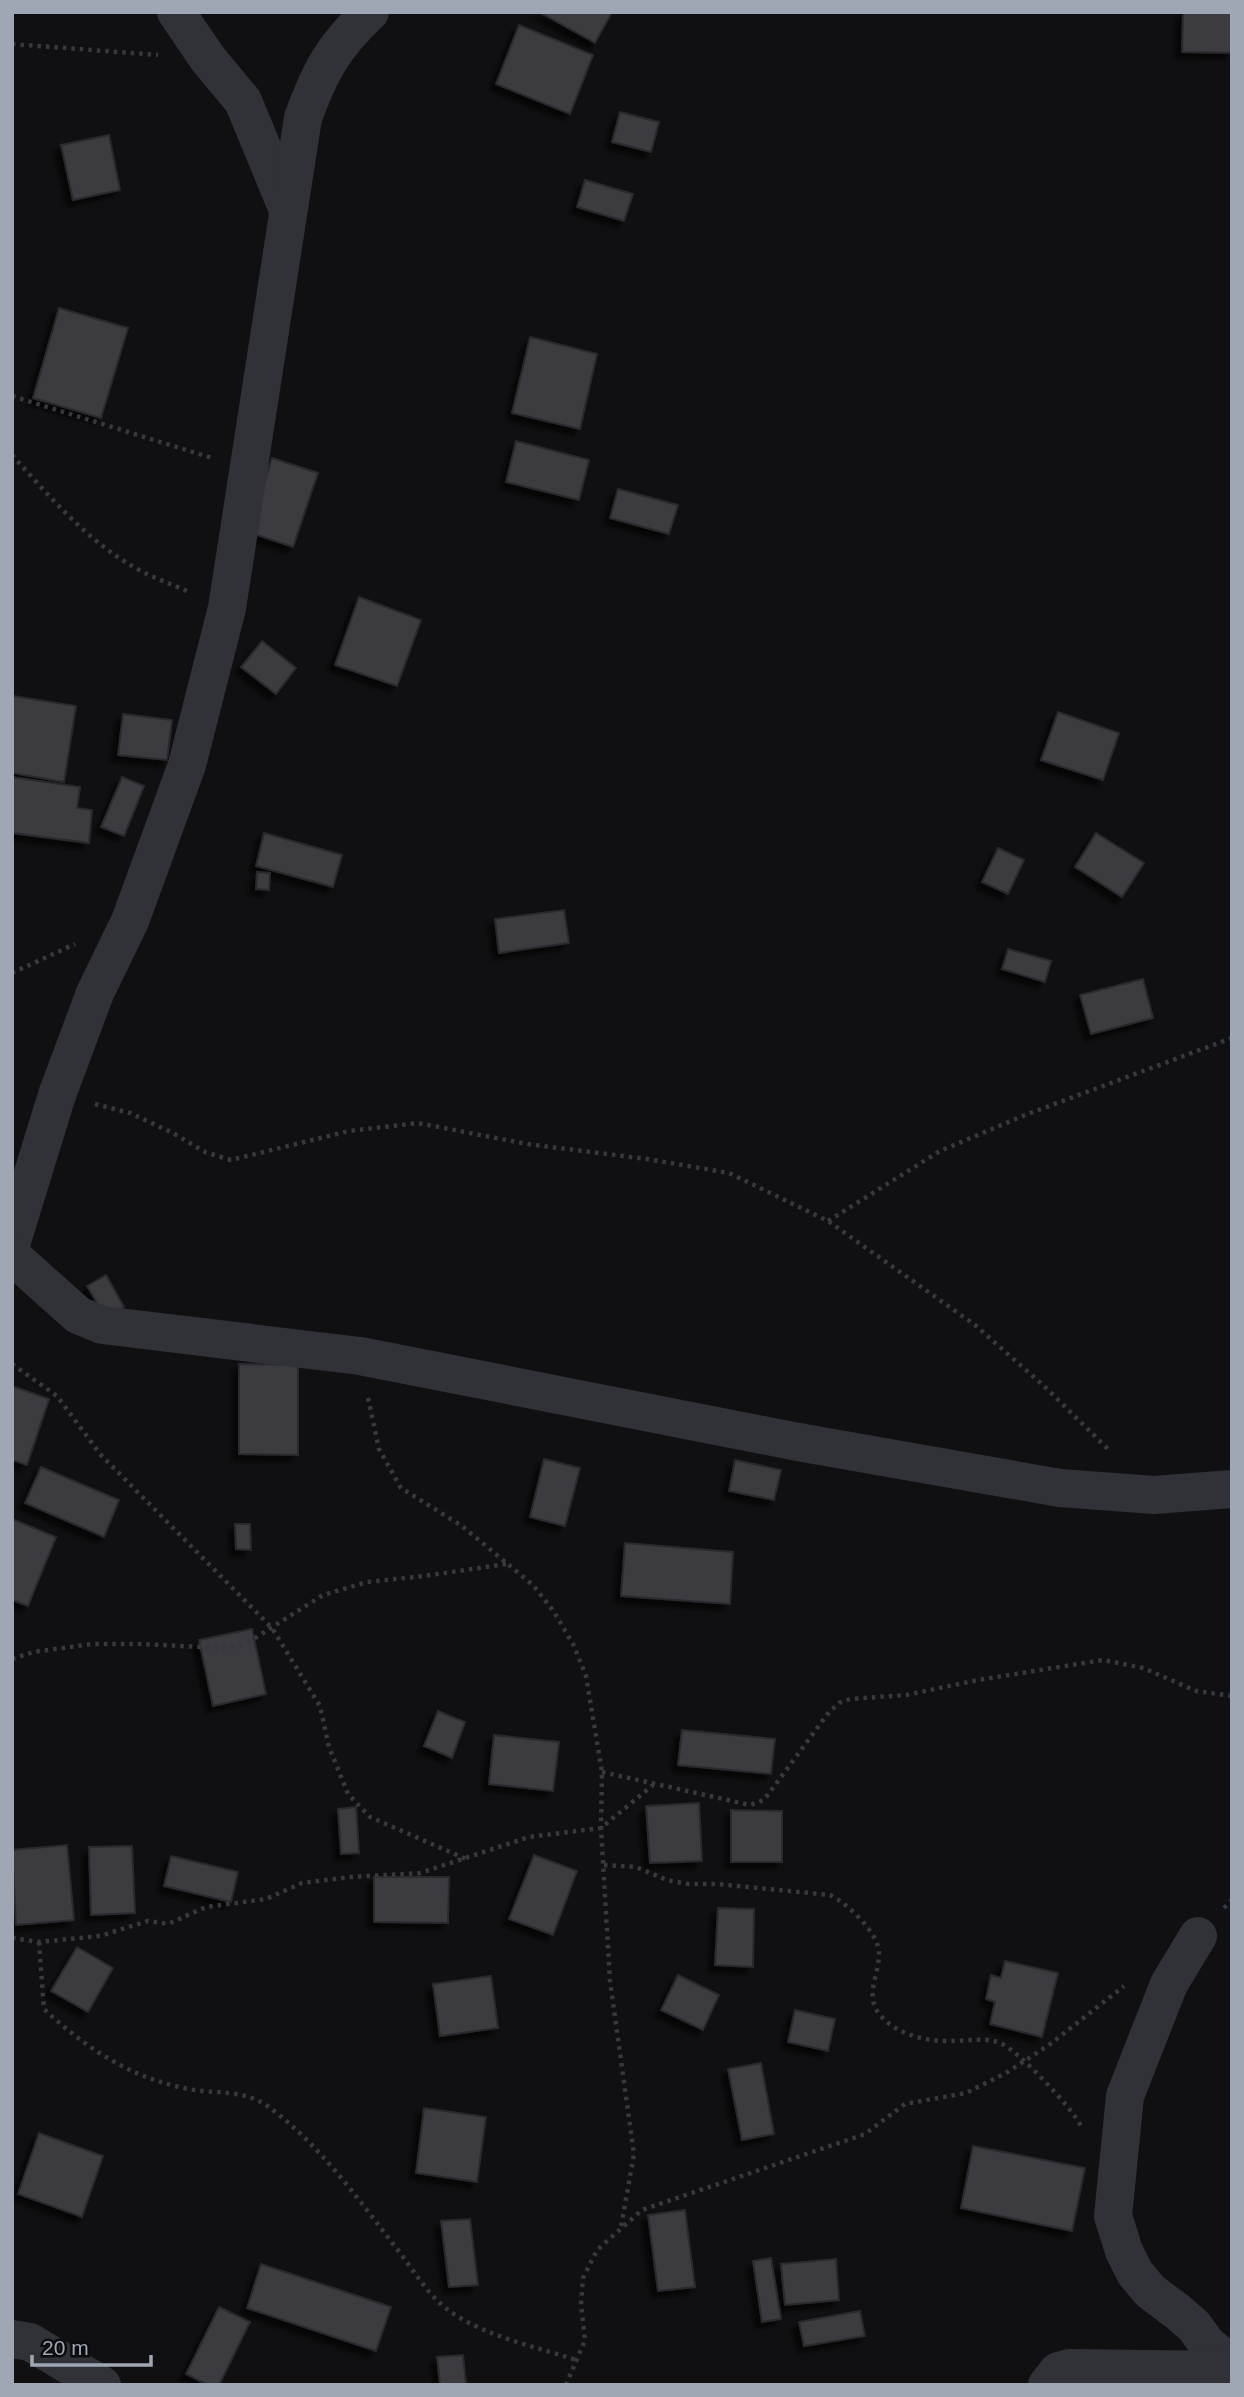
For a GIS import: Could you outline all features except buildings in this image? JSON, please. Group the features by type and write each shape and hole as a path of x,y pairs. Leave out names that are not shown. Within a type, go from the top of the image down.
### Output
{"street":[{"path":"176,12 208,58 243,101 289,212"},
{"path":"12,1241 57,1095 95,993 130,921 187,765 228,608 303,118 317,78 345,35 370,12"},
{"path":"12,1256 78,1315 102,1325 360,1356 798,1443 1060,1488 1154,1495 1232,1489"},
{"path":"1198,1936 1169,1984 1125,2096 1113,2216 1124,2251 1135,2273 1150,2291 1194,2326 1206,2344 1232,2364"},
{"path":"12,2339 30,2342 102,2385"},
{"path":"1047,2385 1058,2371 1069,2368 1232,2370"}],"path":[{"path":"12,44 208,58"},
{"path":"12,396 249,469"},
{"path":"12,455 59,508 117,556 144,572 228,608"},
{"path":"828,1221 940,1151 1025,1115 1232,1038"},
{"path":"57,1095 130,1113 205,1152 232,1160 349,1131 418,1123 527,1144 647,1159 729,1173 828,1221 975,1325 1044,1386 1154,1495"},
{"path":"360,1356 379,1449 401,1488 462,1526 534,1586 573,1644 586,1676 601,1772 601,1828 610,1981 634,2154 621,2227"},
{"path":"12,1364 57,1396 100,1454 272,1628 320,1706 329,1747 348,1794 370,1817 466,1858"},
{"path":"12,1660 33,1652 92,1644 219,1648 244,1645 323,1595 367,1582 506,1564"},
{"path":"601,1772 750,1805 760,1803 839,1703 850,1699 906,1695 978,1680 1103,1660 1143,1668 1196,1691 1232,1696"},
{"path":"12,1938 39,1942 100,1936 148,1921 168,1924 206,1907 266,1899 302,1883 420,1873 529,1836 601,1828 653,1785"},
{"path":"604,1865 636,1867 667,1880 688,1884 717,1884 830,1895 843,1901 879,1945 872,1998 874,2008 882,2018 900,2030 935,2041 985,2039 1002,2043 1014,2051 1067,2105 1084,2132"},
{"path":"39,1942 44,2009 86,2045 127,2068 160,2082 200,2091 233,2092 267,2106 322,2156 432,2297 456,2316 488,2331 576,2360"},
{"path":"566,2385 584,2340 581,2304 583,2278 597,2250 642,2210 865,2134 905,2104 966,2093 1006,2073 1049,2045 1130,1980"}]}
